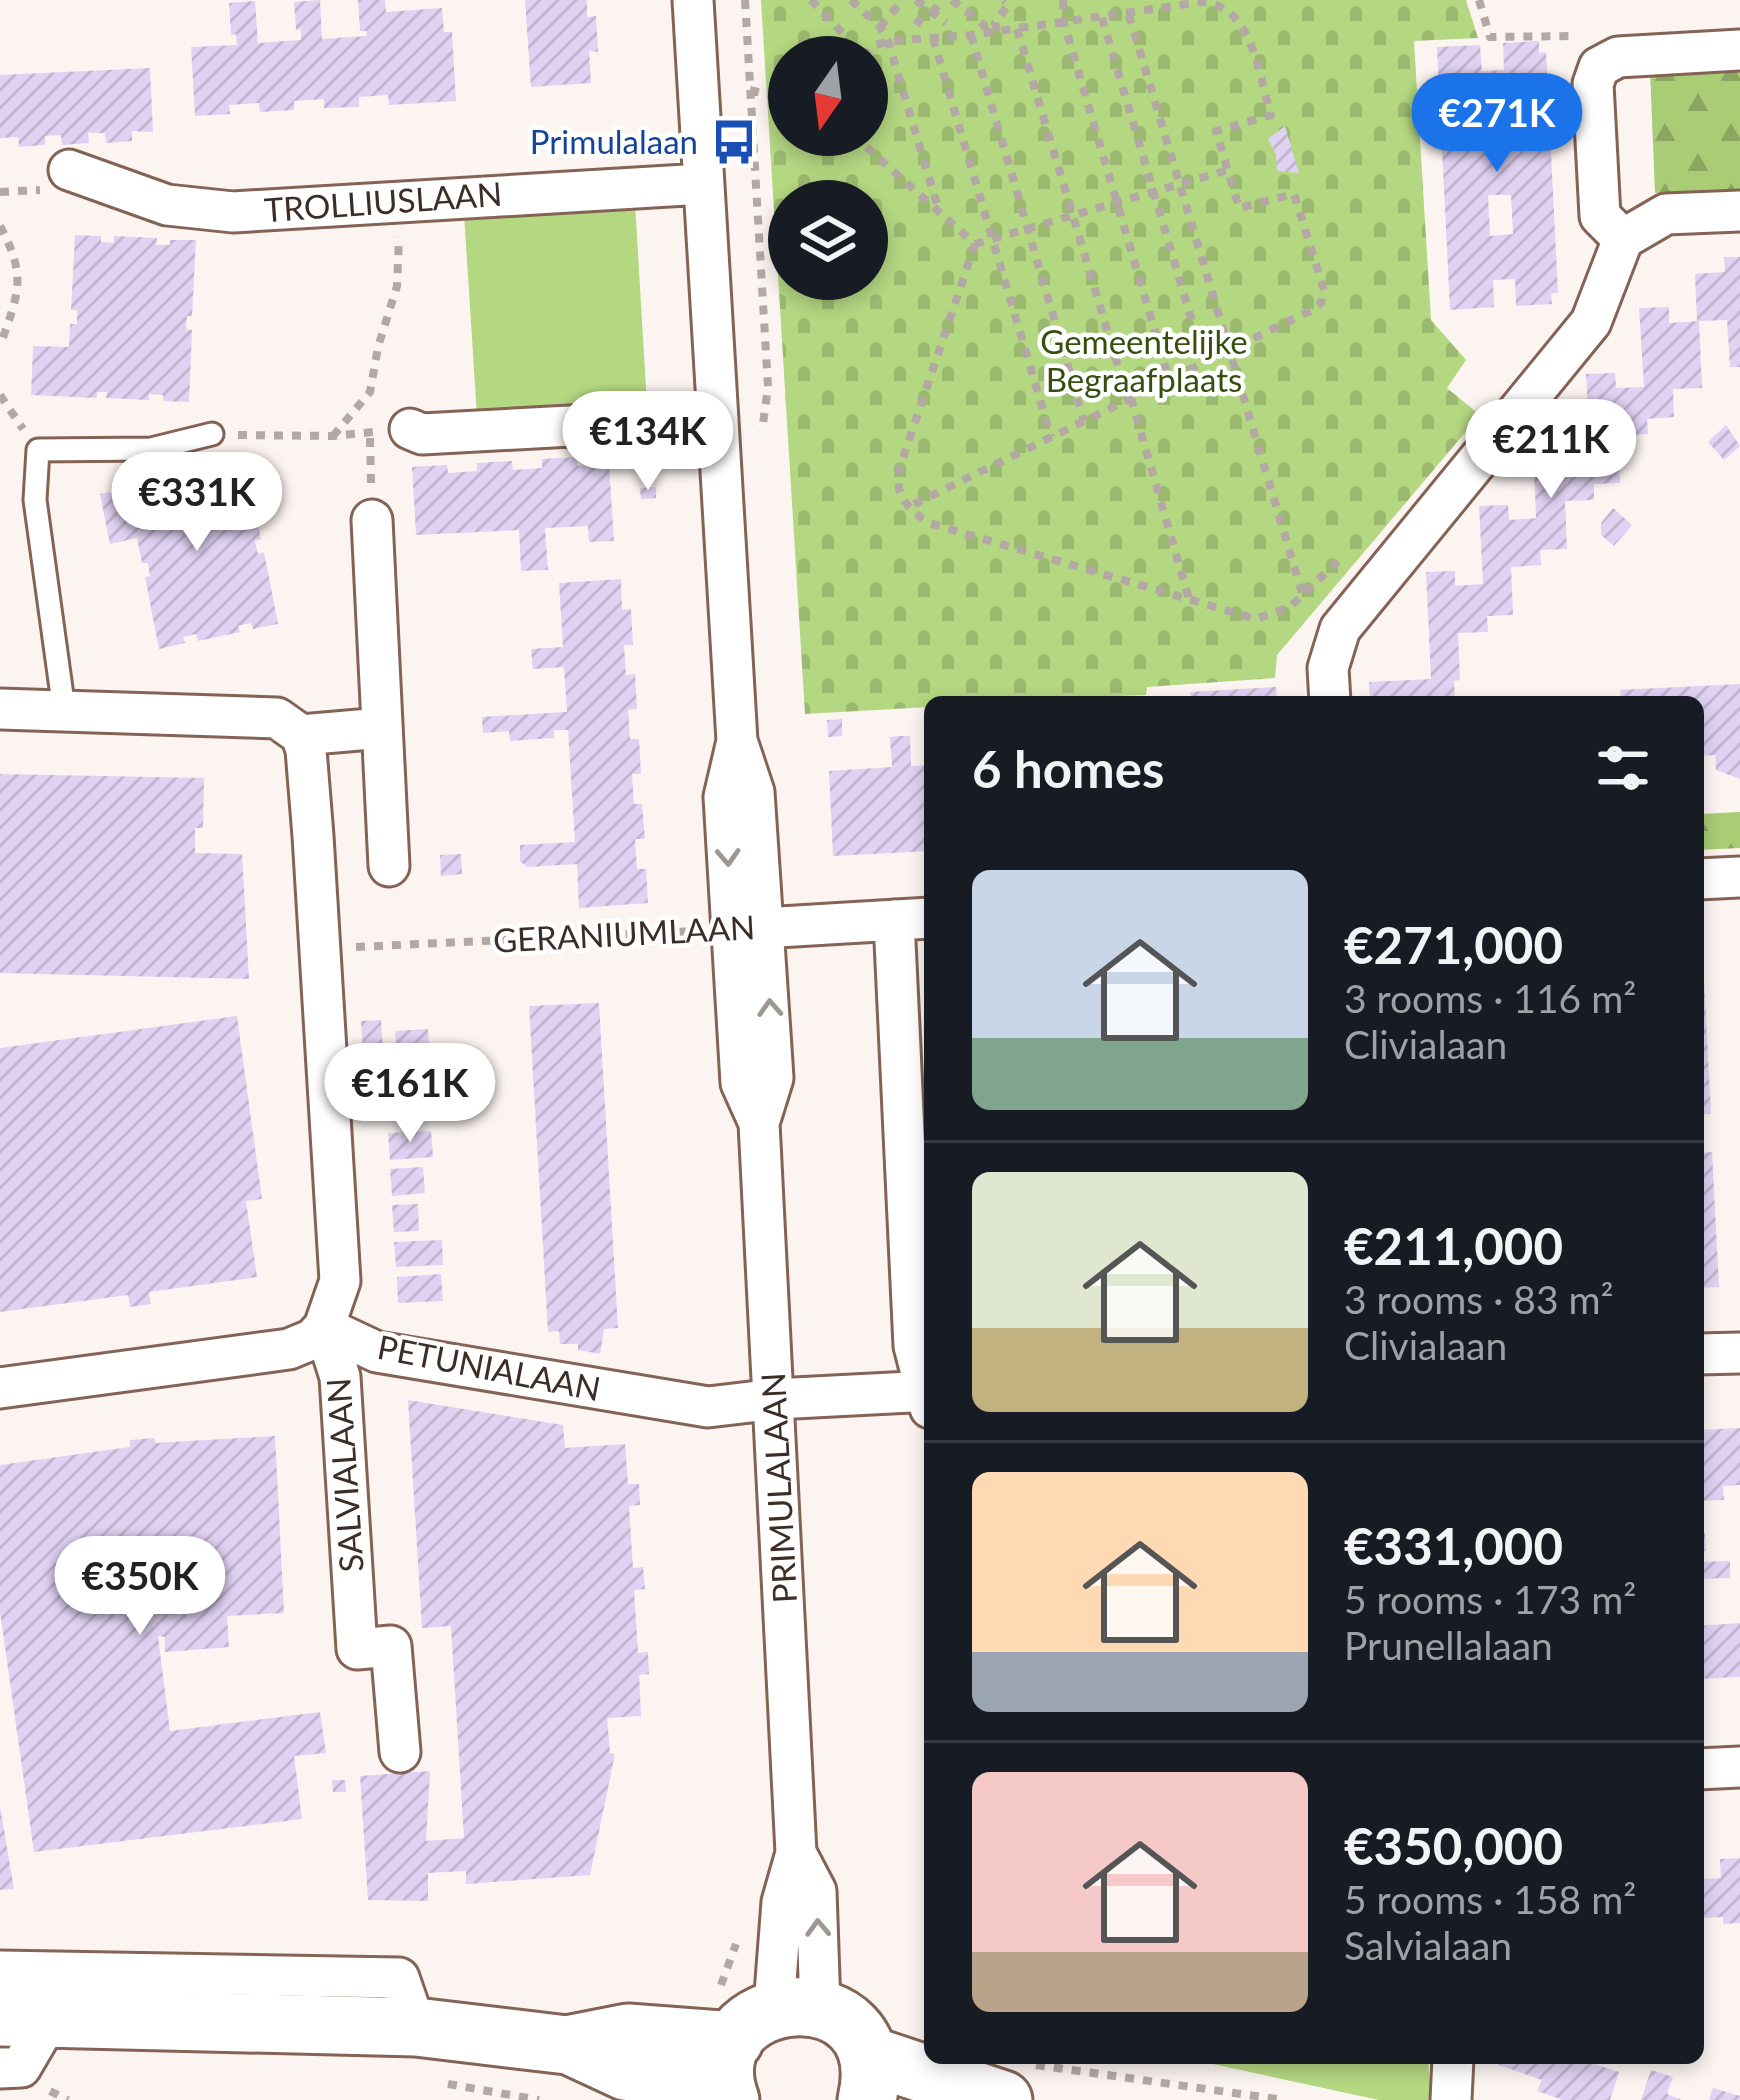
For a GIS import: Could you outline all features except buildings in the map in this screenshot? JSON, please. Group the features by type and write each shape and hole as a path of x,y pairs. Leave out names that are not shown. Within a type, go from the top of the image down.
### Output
{"main road":[{"path":"18,2042 416,2027 567,2044 628,2033 757,2049 841,2018 857,2035 867,2078 1016,2082"}],"street":[{"name":"PRIMULALAAN","path":"693,0 737,741 754,792 749,928 773,1078 759,1123 796,1853 816,1891 757,2049"},
{"path":"1623,239 1600,216 1593,84 1599,67 1618,57 1740,50"},
{"name":"TROLLIUSLAAN","path":"69,170 167,205 233,212 703,184"},
{"path":"1330,696 1328,668 1340,629 1591,322 1623,239 1666,214 1740,211"},
{"path":"410,430 422,434 718,418"},
{"path":"372,520 389,866"},
{"path":"0,709 277,718 301,735 382,728"},
{"name":"SALVIALAAN","path":"301,735 311,814 340,1281 325,1327 340,1377 357,1649 391,1646 400,1752"},
{"path":"1704,879 1740,877"},
{"path":"912,919 914,1346 924,1382"},
{"name":"GERANIUMLAAN","path":"749,928 912,919"},
{"path":"0,1388 289,1349 313,1339 325,1327"},
{"name":"PETUNIALAAN","path":"325,1327 377,1352 708,1407 775,1399 924,1397"},
{"path":"1704,1354 1740,1352"},
{"path":"1704,1769 1740,1767"},
{"path":"0,1971 399,1978 416,2027"},
{"path":"1451,2100 1453,2064"}],"lane":[{"path":"64,710 35,500 38,450 152,449 212,434"}],"path":[{"path":"811,0 845,36"},
{"path":"851,0 885,36"},
{"path":"880,26 903,0"},
{"path":"916,0 946,23"},
{"path":"916,26 942,0"},
{"path":"952,0 984,25 986,33"},
{"path":"997,31 995,23 1009,4 1004,0"},
{"path":"1063,0 1064,23 1169,380"},
{"path":"1479,0 1490,37 1579,36 1618,57"},
{"path":"908,507 1312,310 1321,303 1324,290 1294,194 1239,208 1216,130 1271,115 1242,24 1232,10 1216,3 888,41 939,211"},
{"path":"1129,15 1303,596"},
{"path":"1102,18 1205,362"},
{"path":"1017,29 1189,600"},
{"path":"971,35 1084,421"},
{"path":"933,38 1051,437"},
{"path":"750,89 768,94"},
{"path":"877,156 975,244"},
{"path":"975,244 1228,170"},
{"path":"333,436 370,392 397,286 400,200"},
{"path":"0,226 12,248 20,287 0,346"},
{"path":"975,244 902,454 897,481 908,507 929,523 1256,619 1276,614 1303,596 1342,557"},
{"path":"212,434 370,433"},
{"name":"GERANIUMLAAN","path":"317,949 749,928"},
{"path":"1016,2082 1284,2100"}],"green space":[{"name":"Gemeentelijke Begraafplaats","path":"761,0 1466,0 1478,38 1414,41 1431,320 1466,360 1447,388 1480,415 1277,655 1275,678 1147,687 1146,695 924,696 924,707 805,714 779,300 888,300 888,180 772,180 771,156 888,156 888,36 768,36 768,114"},
{"path":"1740,66 1740,190 1655,193 1650,70"},
{"path":"635,203 647,405 477,416 464,214"},
{"path":"1740,812 1740,848 1704,850 1704,814"},
{"path":"1213,2064 1428,2064 1431,2100 1379,2100"}],"place":[{"name":"Primulalaan","path":"734,142"}]}
